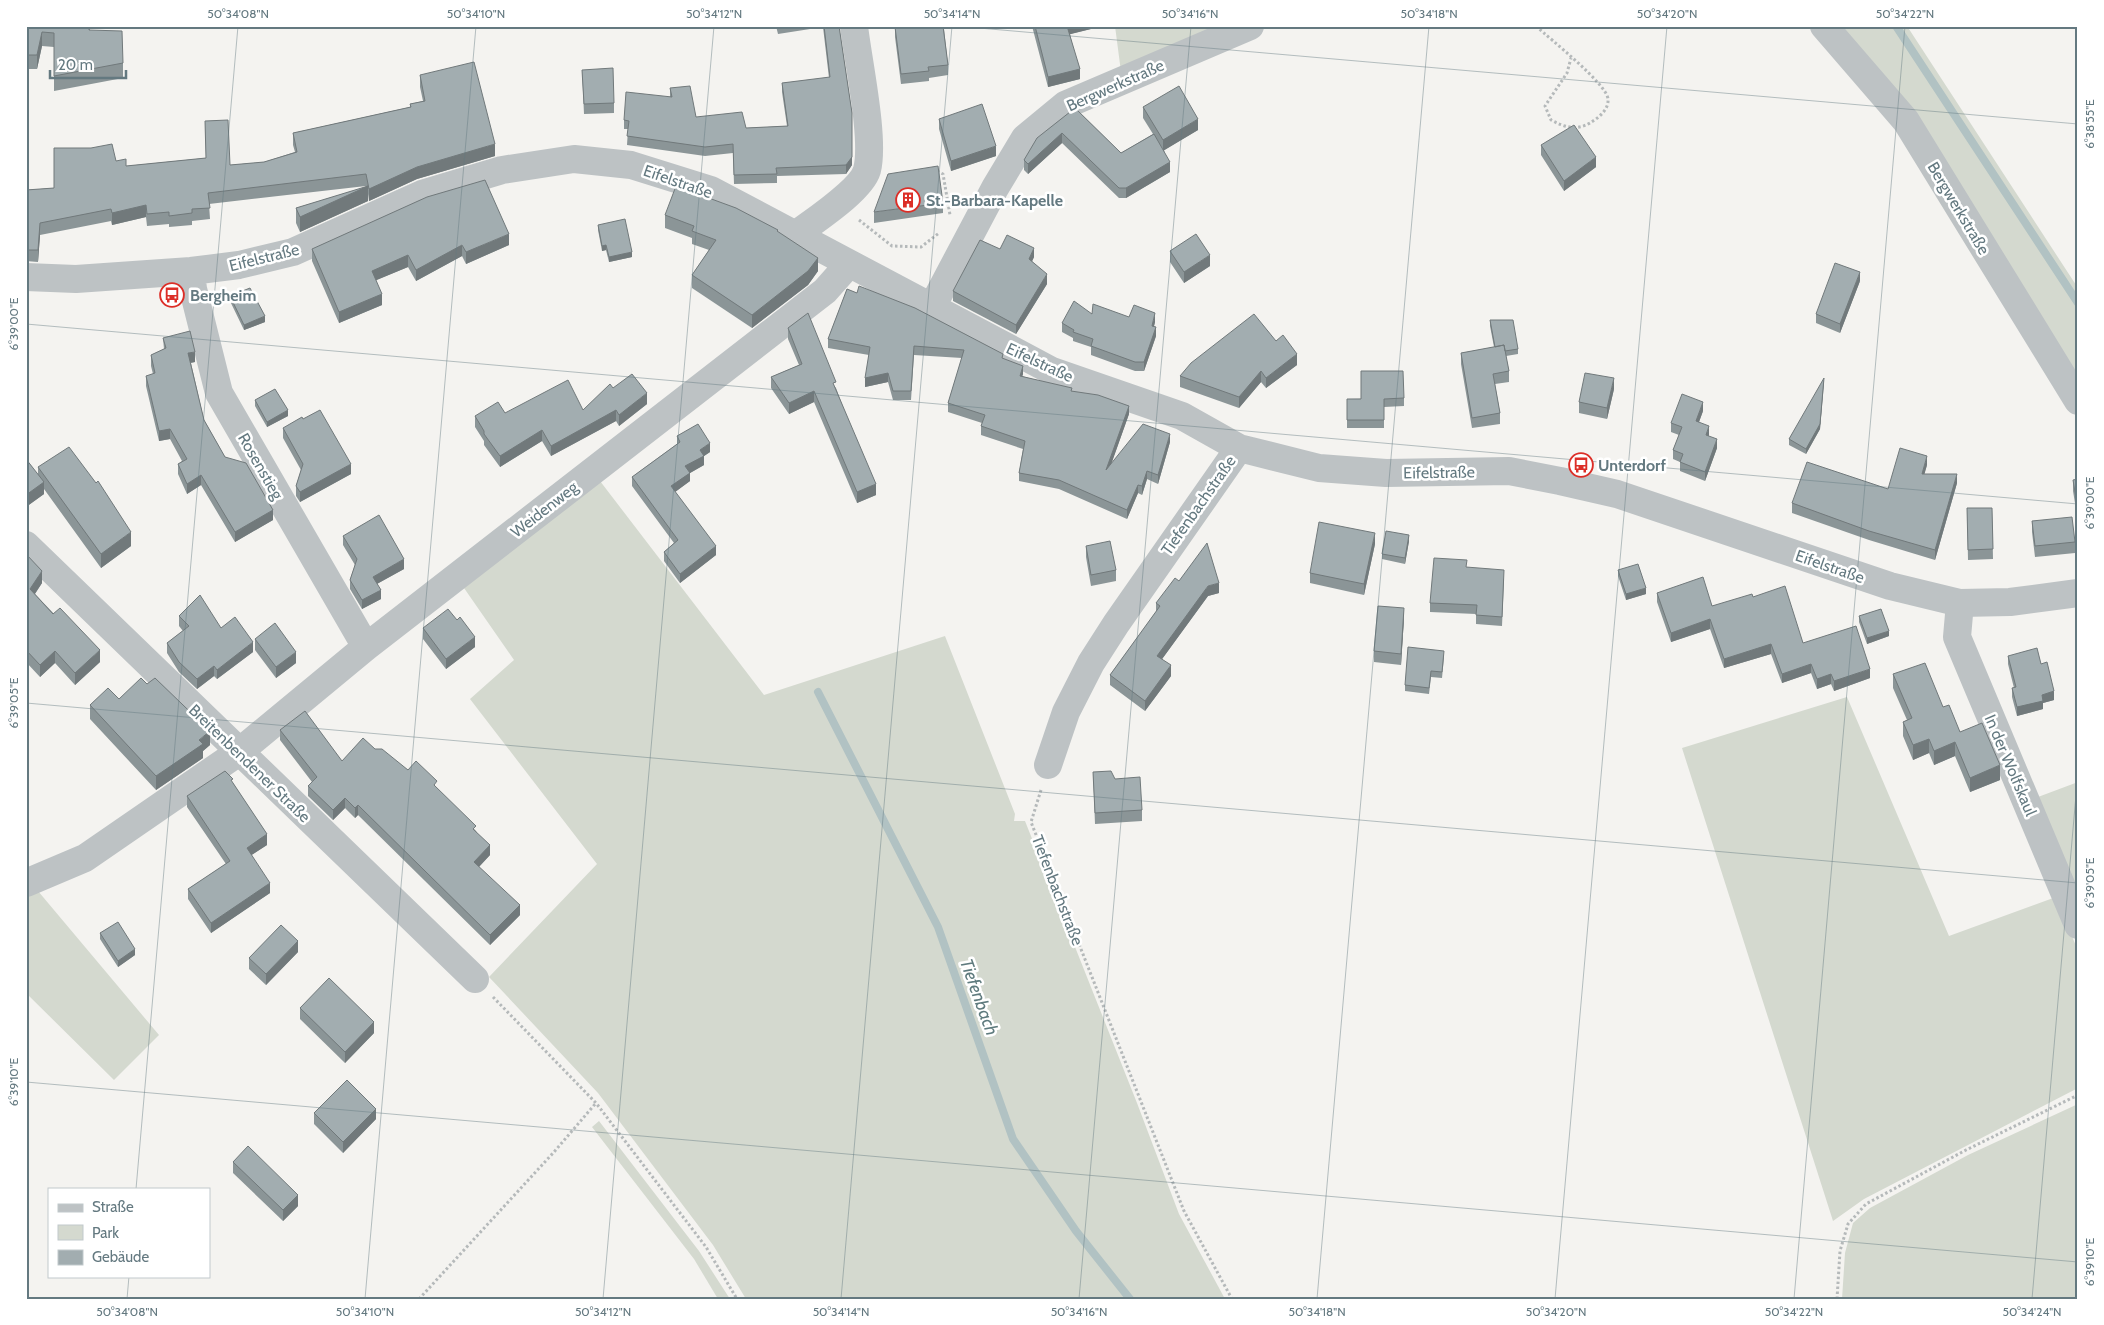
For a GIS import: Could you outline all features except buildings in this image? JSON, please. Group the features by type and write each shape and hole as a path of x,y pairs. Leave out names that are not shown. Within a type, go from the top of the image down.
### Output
{"street":[{"path":"794,236 850,194 867,171 868,134 854,26"},
{"name":"Bergwerkstraße","path":"932,307 995,188 1025,138 1065,105 1250,26"},
{"name":"Bergwerkstraße","path":"1824,26 1906,121 2078,402"},
{"name":"Eifelstraße","path":"26,277 76,279 191,271 239,265 293,252 422,194 502,170 574,158 631,165 711,190 848,265 1052,371 1182,416 1238,448 1320,468 1386,472 1509,471 1560,481 1617,494 1890,586 1960,604 2010,602 2078,593"},
{"name":"Weidenweg","path":"26,884 85,858 238,752 366,648 825,291 848,265"},
{"name":"Rosenstieg","path":"191,271 193,289 219,393 366,648"},
{"name":"Tiefenbachstraße","path":"1048,765 1066,712 1091,663 1126,608 1238,448"},
{"name":"Breitenbendener Straße","path":"26,545 238,752 476,979"},
{"name":"In der Wolfskaul","path":"1960,604 1957,636 2078,925"}],"path":[{"path":"1536,26 1571,58 1605,90 1608,101 1601,116 1585,126 1567,128 1551,120 1545,106 1568,73 1571,58"},
{"path":"934,172 939,171 943,174 951,218"},
{"path":"853,215 892,246 920,247 936,237 941,231"},
{"name":"Tiefenbachstraße","path":"1048,765 1031,822 1184,1211 1232,1299"},
{"path":"476,979 596,1103 706,1247 737,1299"},
{"path":"1837,1299 1840,1251 1848,1224 1866,1204 1966,1150 2078,1094"},
{"path":"419,1299 554,1152 596,1103"}],"green space":[{"path":"1115,26 1228,26 1121,72"},
{"path":"1832,26 1907,26 2078,288 2078,391"},
{"path":"600,481 764,695 945,636 1015,814 1014,821 1025,821 1179,1214 1225,1299 746,1299 713,1245 598,1093 489,977 597,864 470,699 514,660 464,588"},
{"path":"1847,697 1949,936 2056,897 2078,951 2078,1088 1864,1199 1833,1221 1682,748"},
{"path":"2078,782 2078,909 2030,800"},
{"path":"38,891 159,1035 114,1080 26,993 26,896"},
{"path":"2078,1104 2078,1299 1842,1299 1845,1253 1853,1223 1870,1208 1968,1155"},
{"path":"599,1121 699,1251 730,1299 718,1299 694,1259 592,1127"}],"waterway":[{"path":"1896,26 2078,303"},
{"name":"Tiefenbach","path":"818,692 938,927 1013,1139 1076,1231 1130,1299"}],"place":[{"name":"St.-Barbara-Kapelle","path":"908,200"},
{"name":"Bergheim","path":"172,295"},
{"name":"Unterdorf","path":"1581,465"}]}
